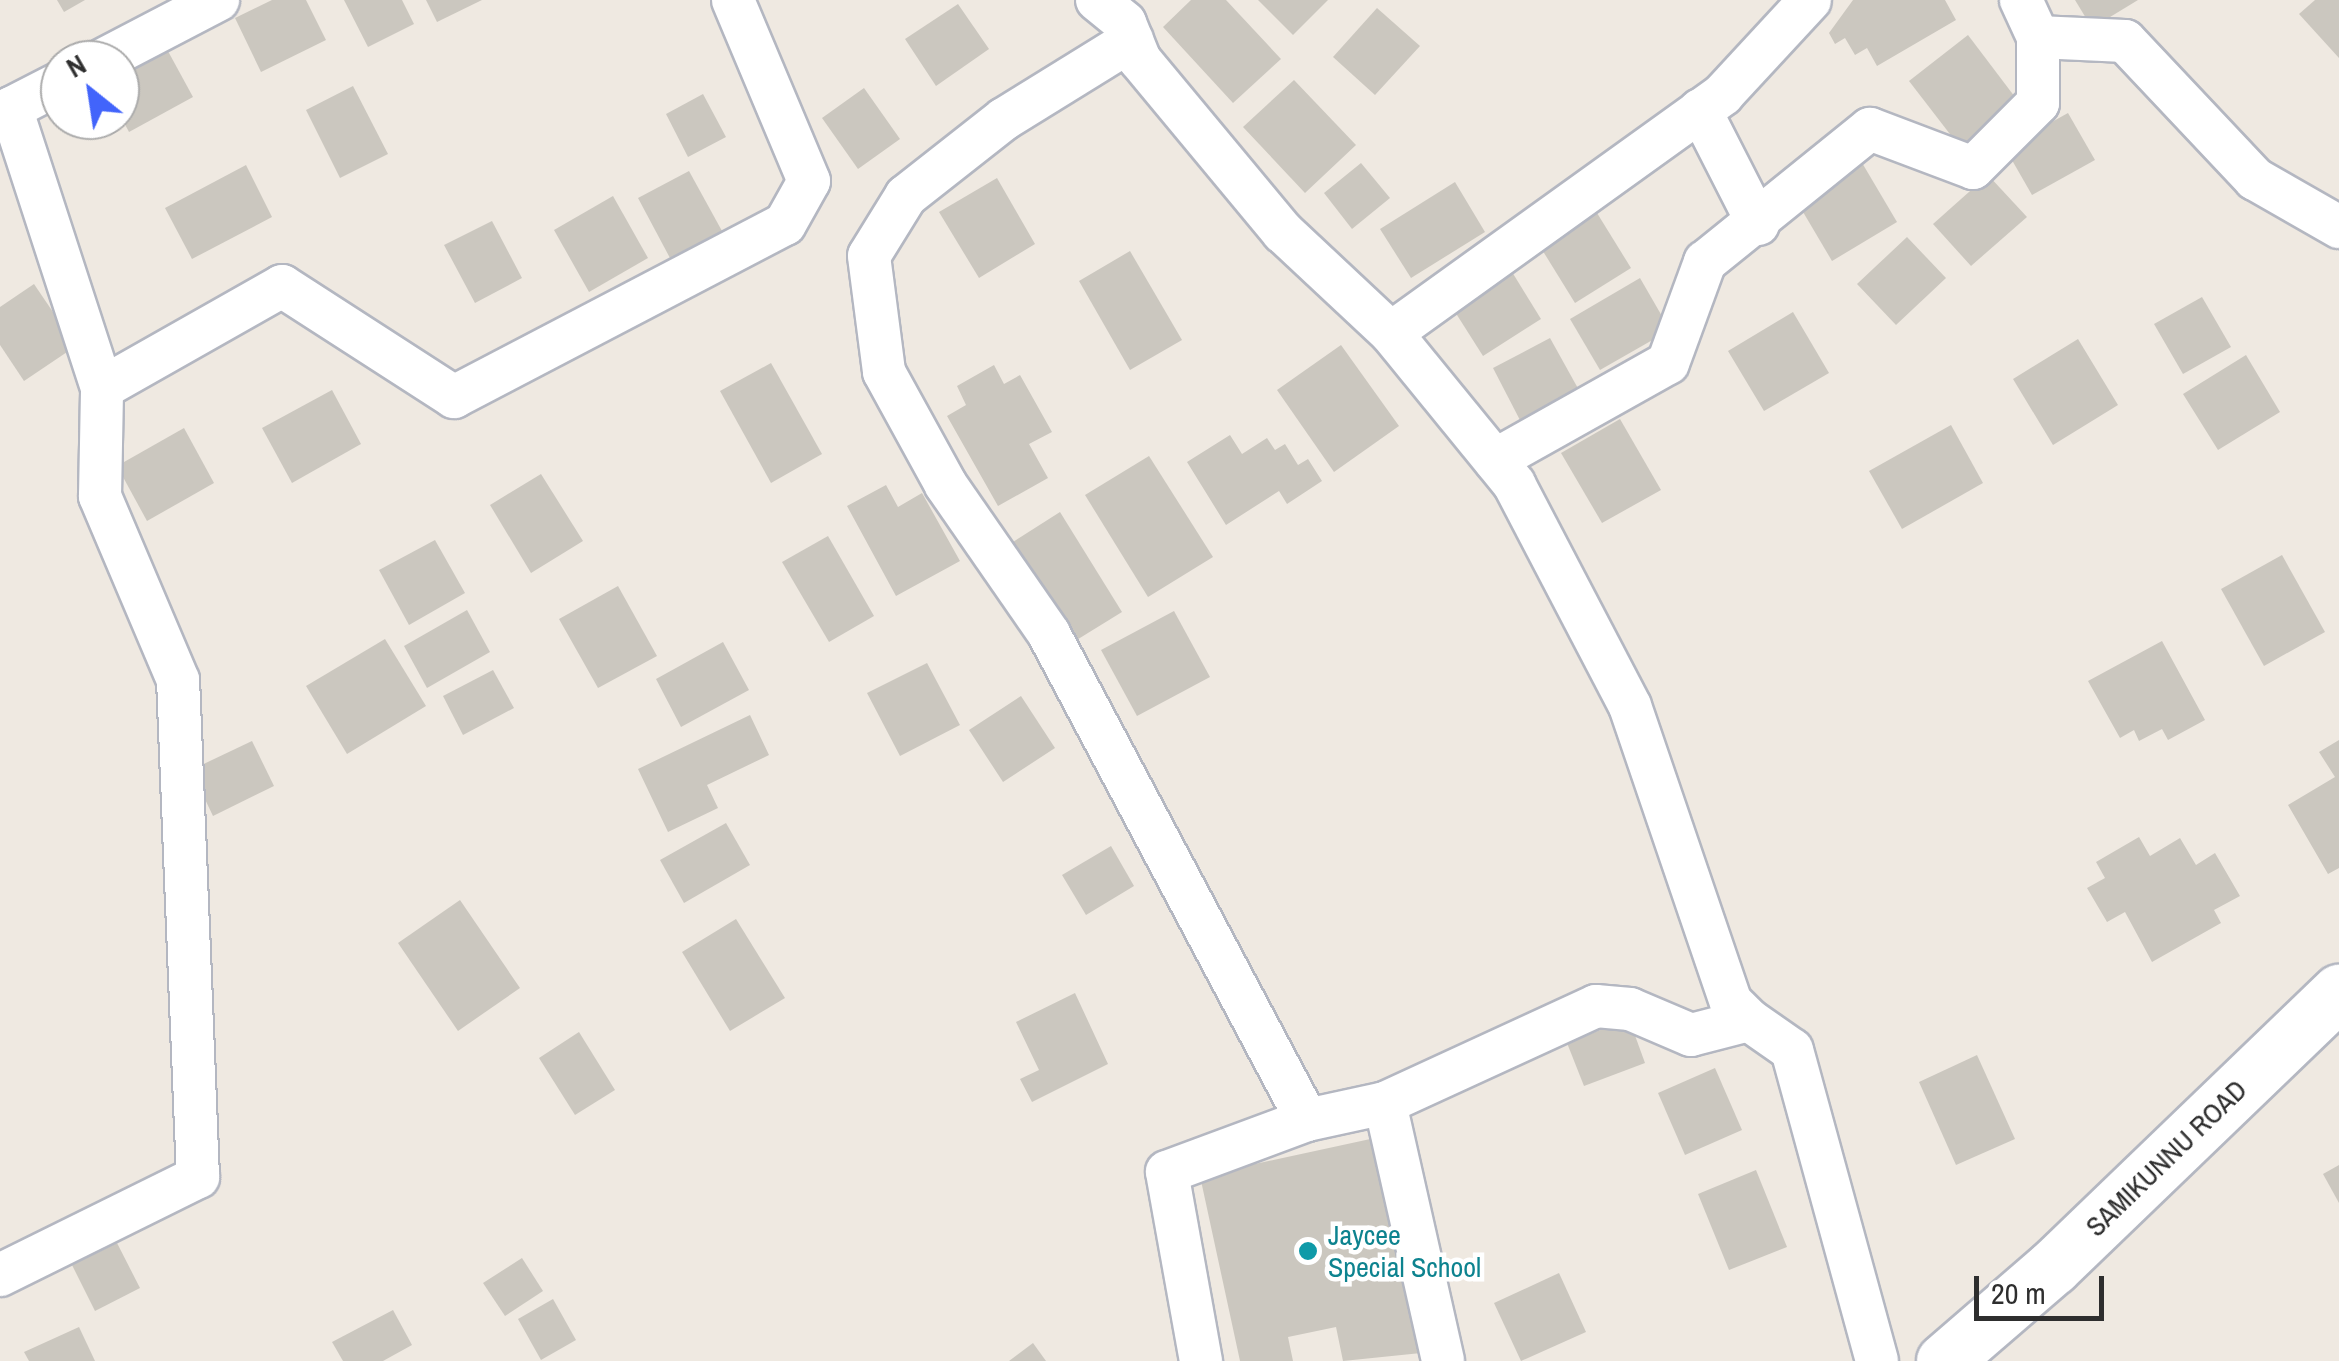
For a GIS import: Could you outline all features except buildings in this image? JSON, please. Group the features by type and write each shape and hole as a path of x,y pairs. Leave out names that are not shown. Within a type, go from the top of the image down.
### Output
{"main road":[{"name":"SAMIKUNNU ROAD","path":"1944,1361 2053,1267 2339,992"}],"street":[{"path":"140,41 218,0"},
{"path":"102,388 282,286 454,397 785,224 808,181 733,0"},
{"path":"1390,333 1723,94 1810,0"},
{"path":"1307,1120 1049,634 946,485 884,372 868,256 906,196 1004,119 1123,16 1140,60 1284,232 1390,333 1514,484 1630,706 1731,1002 1748,1020 1792,1050 1878,1361"},
{"path":"1495,460 1668,364 1705,262 1758,224 1870,129 1973,168 2038,102 2030,18 2124,41 2256,180 2339,227"},
{"path":"0,1275 198,1177 178,680 100,496 102,388 6,111 40,93"},
{"path":"1700,110 1758,224"},
{"path":"1200,1361 1166,1172 1307,1120 1385,1102 1596,1006 1630,1010 1691,1035 1748,1020"},
{"path":"1385,1102 1443,1361"}],"place":[{"name":"Jaycee Special School","path":"1308,1251"}]}
